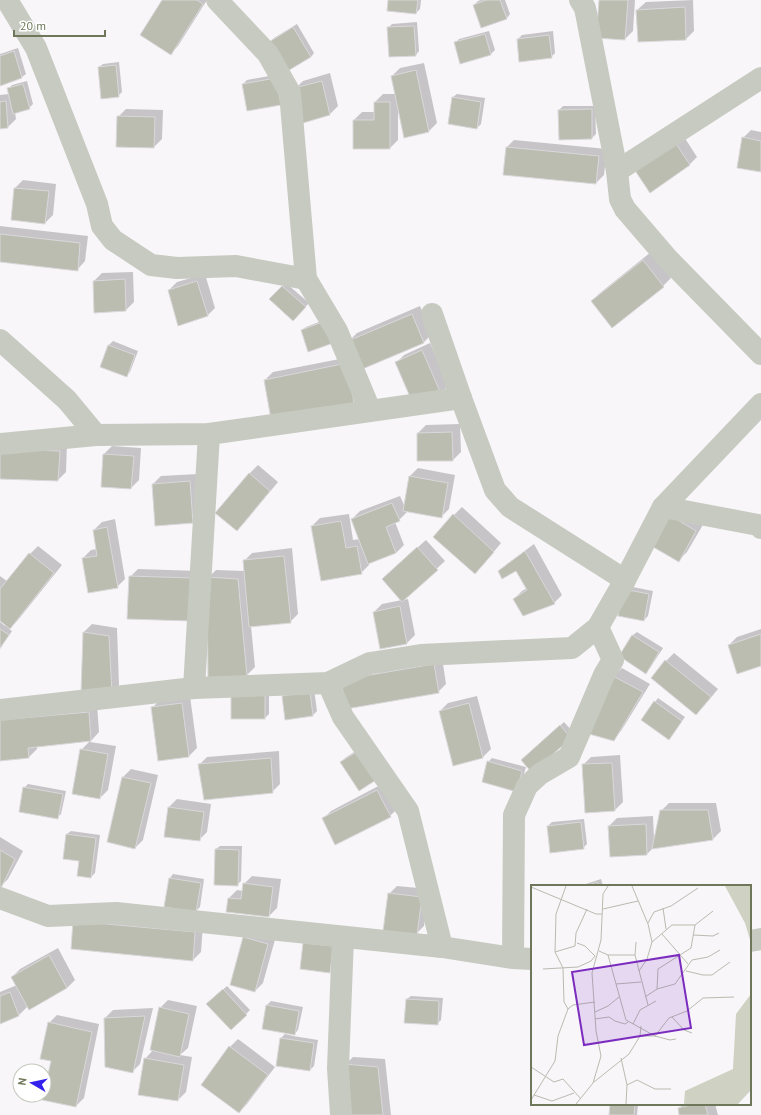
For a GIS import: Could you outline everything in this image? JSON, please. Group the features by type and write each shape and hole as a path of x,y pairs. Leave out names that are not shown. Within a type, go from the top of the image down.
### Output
{"street":[{"path":"8,0 36,48 97,204 102,226 113,240 152,265 177,268 236,266 306,279"},
{"path":"217,0 268,54 290,93 306,279 337,331 370,410"},
{"path":"580,0 585,8 616,170 620,199 625,209 667,258 761,354"},
{"path":"616,170 761,78"},
{"path":"432,314 495,490 510,507 625,580"},
{"path":"0,340 67,400 96,435"},
{"path":"0,444 96,435 209,434 461,398"},
{"path":"0,710 194,688 328,682 370,664 421,655 572,648 598,628 663,507 761,404"},
{"path":"194,688 209,434"},
{"path":"663,507 760,520"},
{"path":"0,898 48,916 116,913 442,947 523,959 514,815 527,786 540,774 569,757 604,675 613,660 598,628"},
{"path":"328,682 343,716 408,811 442,947"},
{"path":"341,1115 338,1068 344,937"},
{"path":"751,941 761,939"}],"building":[{"path":"162,0 197,0 203,4 171,55 140,35"},
{"path":"388,0 418,0 416,14 387,11"},
{"path":"486,0 500,0 507,19 481,28 473,5"},
{"path":"599,0 628,0 625,40 596,38"},
{"path":"685,7 686,40 638,42 636,10"},
{"path":"414,26 416,56 389,57 387,27"},
{"path":"293,27 311,57 286,72 269,42"},
{"path":"485,34 491,55 460,64 454,42"},
{"path":"549,35 552,58 519,62 517,39"},
{"path":"14,51 22,78 0,86 0,56"},
{"path":"116,65 119,97 101,99 98,67"},
{"path":"416,70 429,132 404,138 391,76"},
{"path":"276,78 281,105 247,111 242,84"},
{"path":"322,81 330,115 303,123 294,88"},
{"path":"23,84 30,109 13,114 7,88"},
{"path":"452,97 481,102 477,129 448,124"},
{"path":"6,101 8,128 0,129 0,102"},
{"path":"374,102 390,102 390,149 353,149 353,120 374,120"},
{"path":"592,109 592,139 559,140 558,110"},
{"path":"117,116 155,117 154,148 116,147"},
{"path":"742,137 761,141 761,172 737,168"},
{"path":"673,139 690,165 650,193 632,166"},
{"path":"506,147 599,156 596,184 503,175"},
{"path":"14,188 49,191 45,224 11,220"},
{"path":"0,234 80,243 78,271 0,262"},
{"path":"643,260 664,287 612,328 591,301"},
{"path":"125,279 126,311 94,313 93,281"},
{"path":"197,281 208,316 178,326 168,290"},
{"path":"282,286 306,307 293,321 269,299"},
{"path":"412,314 424,343 360,370 348,341"},
{"path":"328,320 336,342 308,352 301,330"},
{"path":"108,345 135,355 127,377 100,367"},
{"path":"422,350 441,394 414,406 395,362"},
{"path":"347,363 354,403 271,419 264,380"},
{"path":"452,432 453,461 417,461 417,433"},
{"path":"0,449 60,451 58,481 0,479"},
{"path":"103,454 134,456 131,489 101,487"},
{"path":"249,473 270,491 237,531 215,513"},
{"path":"409,476 448,483 442,518 403,511"},
{"path":"190,481 193,523 155,526 152,484"},
{"path":"392,503 400,521 386,527 396,553 368,564 351,519"},
{"path":"666,513 696,531 679,562 648,544"},
{"path":"453,514 494,552 475,574 433,537"},
{"path":"341,521 346,548 357,546 362,574 321,581 311,526"},
{"path":"107,527 118,588 88,593 82,558 97,556 93,530"},
{"path":"417,547 438,570 402,602 382,579"},
{"path":"525,551 555,604 523,616 513,599 527,590 516,571 502,579 498,571"},
{"path":"29,553 54,573 10,629 0,621 0,589"},
{"path":"284,556 291,623 249,627 243,560"},
{"path":"129,576 191,578 190,621 127,619"},
{"path":"207,577 238,579 247,676 208,678"},
{"path":"623,589 649,594 644,621 618,616"},
{"path":"400,606 407,644 380,649 373,612"},
{"path":"0,629 9,635 0,648"},
{"path":"83,632 109,636 112,694 81,693"},
{"path":"761,634 761,666 737,674 728,645"},
{"path":"632,635 659,652 646,674 619,656"},
{"path":"665,660 711,697 696,715 651,678"},
{"path":"434,664 439,693 346,709 341,680"},
{"path":"613,676 643,692 614,741 582,732"},
{"path":"231,692 265,692 265,719 231,719"},
{"path":"310,692 313,716 285,720 282,696"},
{"path":"654,701 682,721 669,740 641,720"},
{"path":"182,703 189,757 158,761 151,707"},
{"path":"469,703 483,758 453,766 439,711"},
{"path":"89,712 91,741 28,748 29,758 0,761 0,720"},
{"path":"560,725 571,738 532,773 521,760"},
{"path":"80,749 108,754 100,799 72,794"},
{"path":"358,751 376,780 359,791 340,762"},
{"path":"271,758 273,793 204,800 198,764"},
{"path":"487,761 522,771 517,792 482,782"},
{"path":"612,763 615,811 585,813 582,764"},
{"path":"122,777 151,783 135,849 107,842"},
{"path":"23,787 63,794 58,819 19,812"},
{"path":"377,790 391,817 335,845 322,818"},
{"path":"168,807 204,812 200,841 164,837"},
{"path":"660,810 708,810 713,840 652,849"},
{"path":"581,822 584,849 550,853 547,826"},
{"path":"646,824 647,855 610,857 608,826"},
{"path":"66,834 96,838 91,878 77,876 79,861 63,859"},
{"path":"215,849 239,850 238,886 214,885"},
{"path":"0,850 15,859 1,888 0,888"},
{"path":"169,878 201,883 196,912 164,907"},
{"path":"597,882 598,885 589,885"},
{"path":"243,883 273,887 269,917 226,912 228,898 241,899"},
{"path":"388,893 422,897 417,935 383,931"},
{"path":"73,921 195,932 193,961 71,949"},
{"path":"243,937 268,944 255,992 230,985"},
{"path":"303,943 333,946 330,973 300,969"},
{"path":"49,955 67,988 29,1010 11,977"},
{"path":"223,989 247,1015 231,1030 206,1004"},
{"path":"10,992 19,1016 0,1024 0,996"},
{"path":"406,999 439,1001 438,1025 404,1023"},
{"path":"266,1005 299,1011 295,1035 262,1029"},
{"path":"159,1007 189,1014 180,1057 150,1050"},
{"path":"145,1016 133,1073 105,1067 104,1018"},
{"path":"48,1022 92,1032 76,1107 52,1102 52,1063 51,1063 51,1061 40,1059"},
{"path":"280,1038 314,1043 310,1071 276,1066"},
{"path":"229,1046 268,1075 239,1113 201,1085"},
{"path":"144,1058 184,1065 178,1101 138,1095"},
{"path":"344,1064 378,1067 383,1115 348,1115"},
{"path":"610,1105 635,1105 634,1115 609,1115"},
{"path":"691,1105 705,1105 708,1115 679,1115 678,1108"}]}
